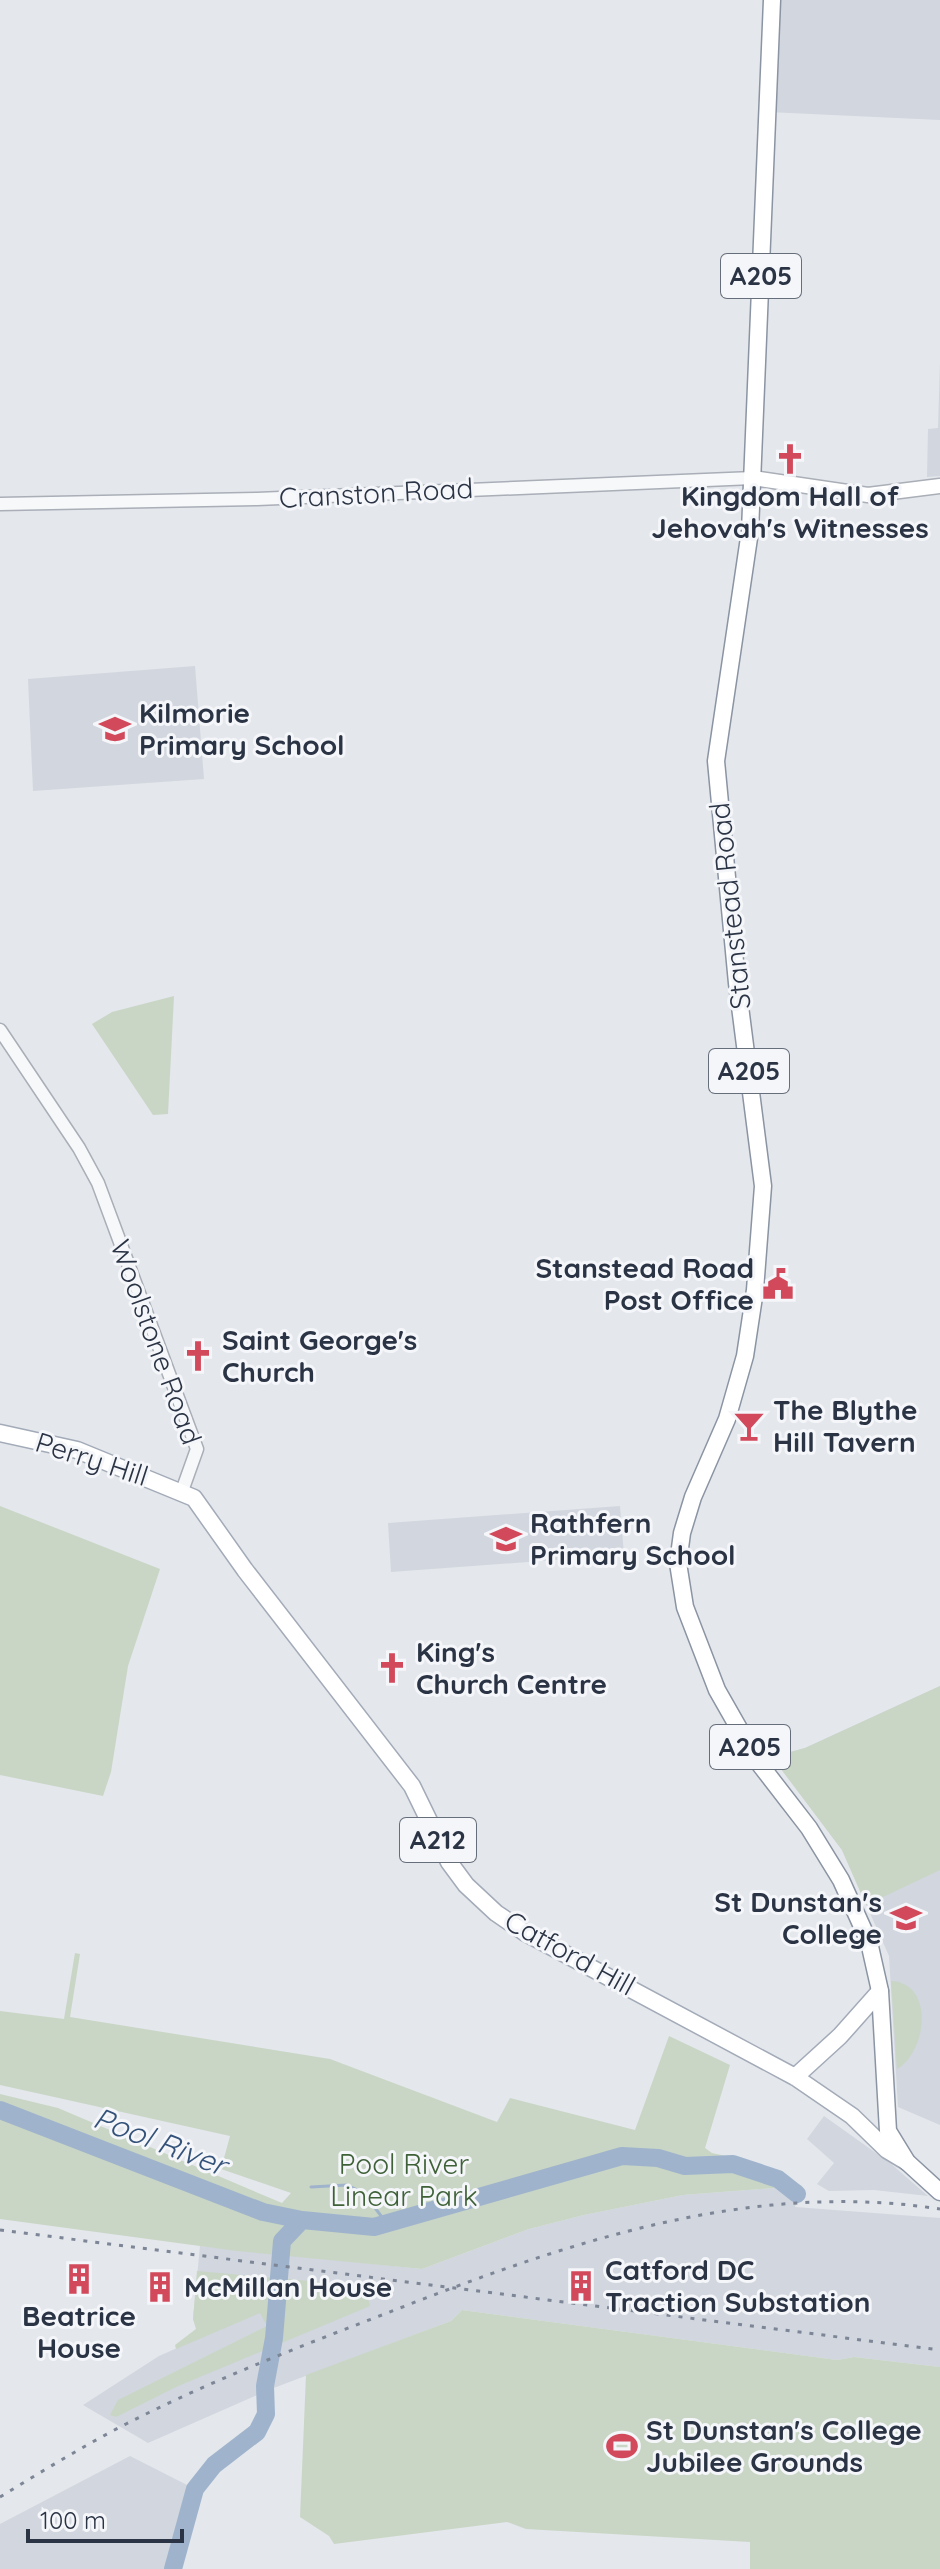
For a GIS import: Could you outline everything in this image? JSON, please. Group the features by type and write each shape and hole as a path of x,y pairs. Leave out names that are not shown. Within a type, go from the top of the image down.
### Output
{"main road":[{"name":"Stanstead Road","path":"772,0 753,478 747,556 716,775 763,1186 755,1290 745,1356 727,1419 693,1497 682,1533 678,1563 685,1607 717,1690 758,1762 809,1828 841,1880 869,1942 880,1991 888,2131 907,2162"},
{"path":"753,478 868,495 940,486"},
{"name":"Perry Hill","path":"0,1433 77,1450 182,1491"},
{"name":"Catford Hill","path":"182,1491 203,1508 249,1577 412,1786 449,1862 466,1885 496,1913 524,1932 795,2077 852,2116 887,2150 907,2162 940,2192"},
{"path":"795,2077 840,2036 880,1991"},
{"name":"Catford Hill","path":"852,2116 888,2131"}],"street":[{"name":"Cranston Road","path":"0,504 257,499 753,478"},
{"name":"Woolstone Road","path":"0,1030 79,1148 98,1183 197,1449 182,1491"}],"shaded area":[{"path":"769,0 940,0 940,120 768,112"},
{"path":"940,363 940,476 927,477 928,429 938,428"},
{"name":"Kilmorie Primary School","path":"195,666 204,779 33,791 28,679"},
{"name":"Rathfern Primary School","path":"620,1506 624,1555 391,1572 388,1523"},
{"name":"St Dunstan's College","path":"940,1686 940,2125 898,2107 889,1956 842,1850 772,1757 805,1748"},
{"path":"824,2116 890,2163 928,2196 874,2190 829,2191 817,2184 834,2163 807,2139"},
{"path":"802,2186 795,2207 940,2218 940,2367 854,2357 837,2360 462,2310 451,2321 271,2389 148,2443 83,2405 159,2356 200,2338 193,2319 200,2246 422,2269 529,2229 584,2215 683,2195"},
{"path":"130,2456 193,2488 187,2499 171,2569 0,2569 0,2524"}],"green space":[{"path":"174,996 168,1114 153,1115 92,1024 112,1012"},
{"path":"0,1506 160,1569 128,1666 111,1772 103,1796 0,1775"},
{"name":"St Dunstan's College","path":"940,1686 940,1870 866,1905 842,1850 772,1757 805,1748"},
{"name":"Pool River Linear Park","path":"75,1953 80,1954 70,2017 330,2059 497,2122 510,2098 635,2130 669,2036 730,2065 705,2148 712,2153 757,2163 802,2186 683,2195 584,2215 529,2229 422,2269 237,2251 0,2219 0,2094 58,2108 282,2203 291,2193 221,2169 230,2136 0,2085 0,2011 64,2019"},
{"path":"891,1981 905,1985 915,1993 922,2019 915,2048 897,2069"},
{"path":"197,2271 365,2286 370,2306 176,2387 116,2417 110,2415 118,2400 267,2326 260,2313 176,2349 175,2345 196,2329 193,2319"},
{"name":"St Dunstan's College Jubilee Grounds","path":"462,2310 837,2360 854,2357 940,2367 940,2569 750,2569 750,2542 526,2529 507,2522 334,2544 329,2536 300,2517 306,2375 451,2321"}],"waterway":[{"name":"Pool River","path":"0,2110 263,2212 302,2220"},
{"path":"173,2569 195,2489 214,2465 257,2432 266,2414 265,2386 274,2338 282,2241 302,2220 374,2227 622,2156 658,2158 685,2166 733,2164 778,2179 797,2194"},
{"path":"311,2187 347,2185 364,2193"},
{"path":"367,2197 387,2224"}],"railway":[{"path":"0,2497 110,2432 220,2380 449,2289 586,2243 655,2224 796,2203 868,2202 940,2209"},
{"path":"0,2230 940,2350"}],"place":[{"name":"Kingdom Hall of Jehovah's Witnesses","path":"790,459"},
{"name":"Kilmorie Primary School","path":"115,729"},
{"name":"Stanstead Road Post Office","path":"778,1284"},
{"name":"Saint George's Church","path":"198,1356"},
{"name":"The Blythe Hill Tavern","path":"749,1426"},
{"name":"Rathfern Primary School","path":"506,1539"},
{"name":"King's Church Centre","path":"392,1668"},
{"name":"St Dunstan's College","path":"906,1918"},
{"name":"Beatrice House","path":"79,2279"},
{"name":"Catford DC Traction Substation","path":"581,2286"},
{"name":"McMillan House","path":"160,2287"},
{"name":"St Dunstan's College Jubilee Grounds","path":"622,2446"}]}
